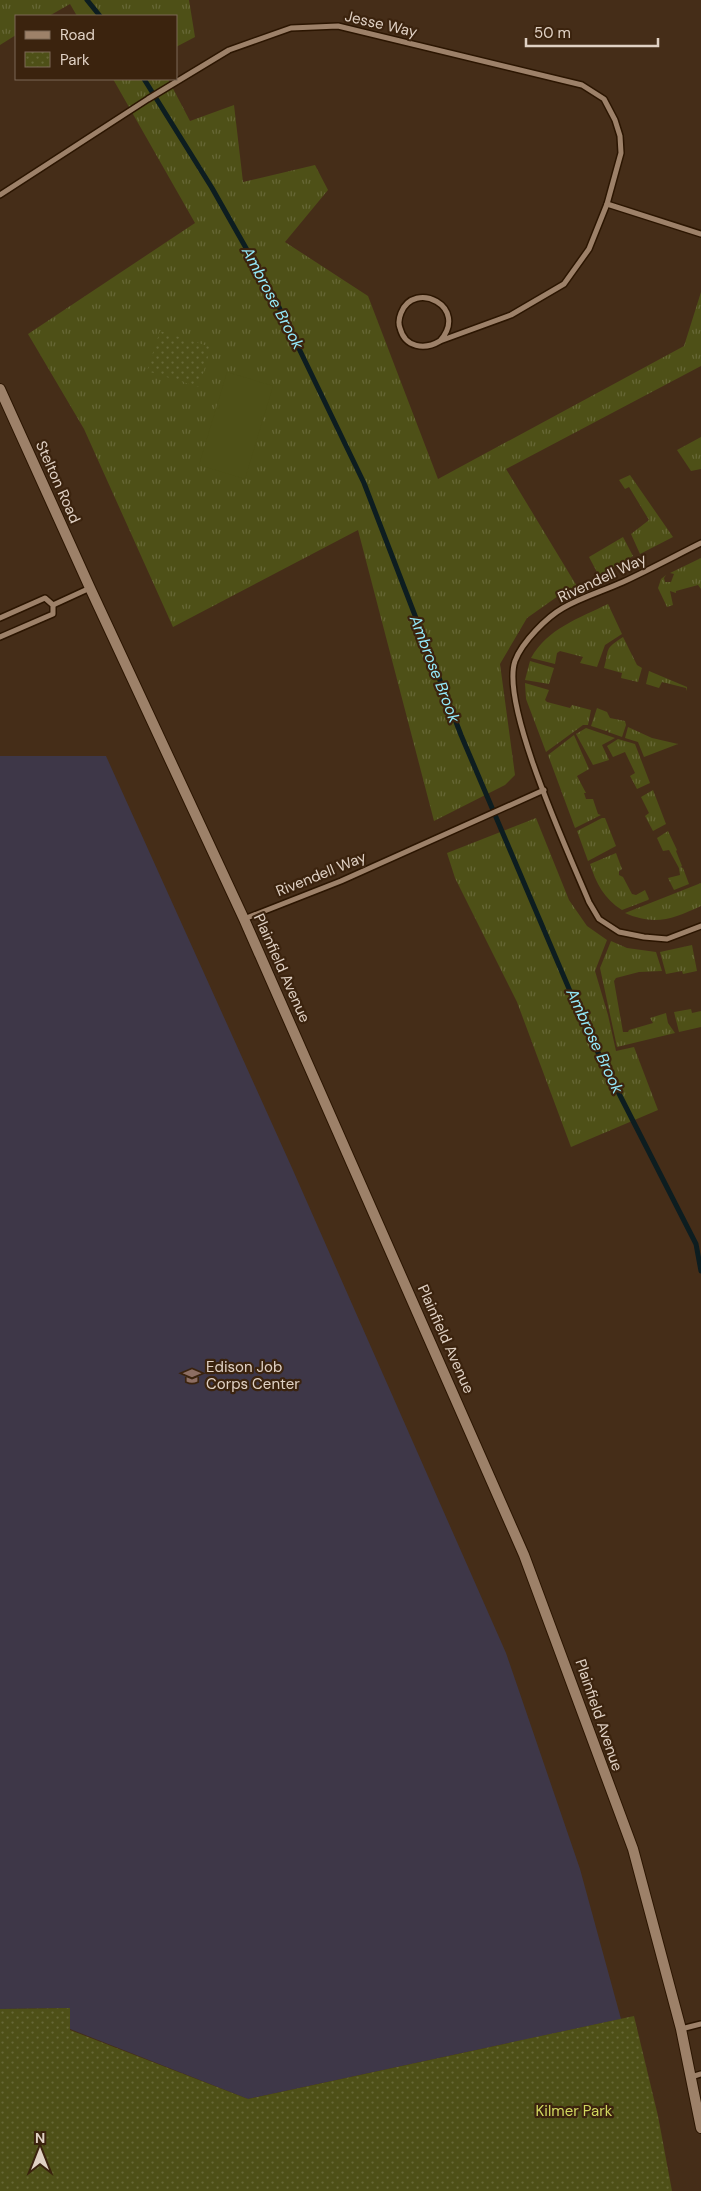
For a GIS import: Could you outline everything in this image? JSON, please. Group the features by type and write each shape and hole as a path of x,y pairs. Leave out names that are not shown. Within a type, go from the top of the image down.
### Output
{"main road":[{"name":"Stelton Road","path":"0,388 90,588"},
{"name":"Plainfield Avenue","path":"90,588 244,919 422,1320 541,1596 633,1849 681,2029 696,2076 701,2128"}],"street":[{"name":"Jesse Way","path":"0,195 148,99 229,50 291,28 338,26 582,86 604,99 617,128 622,153 607,204 588,249 564,284 511,315 440,341"},
{"path":"607,204 701,234"},
{"path":"417,298 425,298 442,304 448,313 449,323 447,334 440,341 431,346 421,347 411,344 404,337 399,328 399,318 402,309 408,303 417,298"},
{"name":"Rivendell Way","path":"701,543 656,566 562,608 531,635 516,660 512,681 521,728 588,902 599,919 618,932 644,938 667,939 701,926"},
{"path":"53,605 90,588"},
{"path":"0,618 45,598 53,605 53,614 0,637"},
{"name":"Rivendell Way","path":"244,919 341,881 544,790"},
{"path":"681,2029 701,2024"}],"shaded area":[{"name":"Edison Job Corps Center","path":"0,756 106,756 292,1168 506,1653 580,1869 621,2019 248,2099 70,2029 70,2008 0,2009"}],"green space":[{"path":"0,0 189,0 195,37 178,46 178,15 76,15 70,4 51,15 15,15 15,36 0,45"},
{"path":"114,80 169,80 190,121 234,105 243,182 315,165 328,190 285,242 368,296 438,479 684,346 701,292 701,366 506,469 578,588 568,589 527,618 500,664 515,775 505,785 434,821 358,530 173,627 84,429 28,334 195,223"},
{"path":"160,331 211,347 199,387 147,371"},
{"path":"227,372 273,386 245,479 199,465"},
{"path":"701,437 701,469 691,471 677,450"},
{"path":"630,475 673,537 640,554 631,534 649,520 629,487 625,489 619,480"},
{"path":"623,537 633,556 599,576 589,557"},
{"path":"701,558 701,589 698,585 676,591 676,593 670,591 673,605 667,607 658,588 661,579 666,575 664,578 665,582 671,582 674,574 670,573"},
{"path":"608,604 622,634 605,645 597,667 580,663 583,657 560,651 557,653 555,664 531,658 546,639 555,632 565,625"},
{"path":"623,637 637,665 642,668 638,682 621,678 622,673 604,668 610,647"},
{"path":"530,661 554,668 549,684 525,680"},
{"path":"649,671 687,687 687,691 686,688 662,682 659,688 646,684"},
{"path":"525,683 549,690 545,700 547,702 570,708 572,705 591,710 588,725 583,725 546,752 526,699"},
{"path":"597,708 607,712 610,718 625,721 626,725 622,737 608,732 608,730 591,726"},
{"path":"628,727 652,738 678,744 644,757 638,742 625,738"},
{"path":"586,728 615,738 602,745 609,760 593,765 576,734"},
{"path":"574,735 589,769 577,776 586,793 584,793 586,799 593,799 598,814 601,815 575,828 548,755"},
{"path":"618,739 635,744 650,783 637,789 630,776 635,773 625,752 613,757 607,746"},
{"path":"653,790 666,824 653,831 645,816 649,813 641,797"},
{"path":"536,818 569,900 587,926 607,940 595,971 616,1051 634,1047 658,1110 571,1147 517,1002 455,878 447,853"},
{"path":"605,818 616,846 588,861 577,831"},
{"path":"668,831 677,850 682,866 680,867 683,868 689,884 674,890 668,878 680,875 679,868 669,850 663,851 657,838"},
{"path":"616,853 622,869 619,871 619,875 623,877 632,894 636,895 645,890 649,899 622,910 606,896 595,878 590,864"},
{"path":"701,883 701,906 682,914 655,920 625,913"},
{"path":"611,941 627,948 656,952 662,971 639,972 616,978 614,981 623,1032 653,1023 650,1018 666,1013 668,1023 675,1033 617,1047 600,968"},
{"path":"692,945 697,971 683,974 682,971 666,974 660,952"},
{"path":"691,1009 692,1013 701,1011 701,1027 679,1032 674,1012"},
{"name":"Kilmer Park","path":"70,2008 70,2030 248,2099 634,2016 658,2116 672,2191 0,2191 0,2009"}],"waterway":[{"name":"Ambrose Brook","path":"87,0 99,15"},
{"name":"Ambrose Brook","path":"145,80 212,188 276,301 364,483 461,735 587,1031 696,1244 701,1271"}],"place":[{"name":"Edison Job Corps Center","path":"192,1376"}]}
